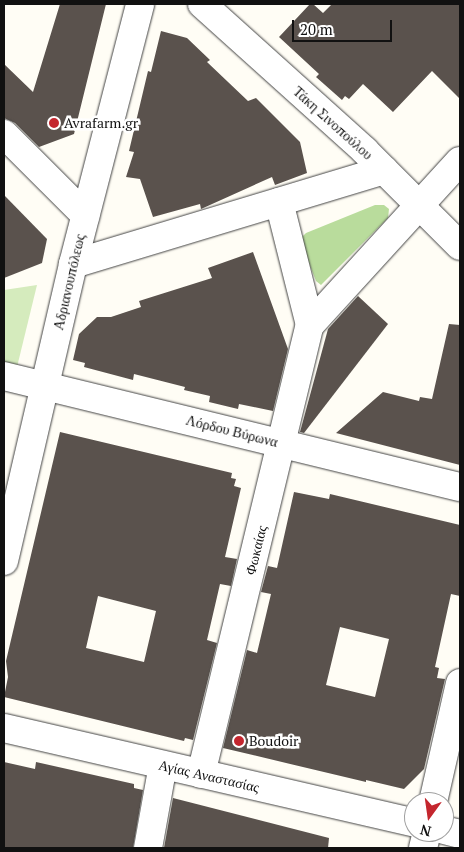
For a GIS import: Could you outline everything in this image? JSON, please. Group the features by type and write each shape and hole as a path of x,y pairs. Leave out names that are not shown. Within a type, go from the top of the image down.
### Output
{"street":[{"name":"Αδριανουπόλεως","path":"4,561 73,264 140,4"},
{"name":"Τάκη Σινοπούλου","path":"202,4 384,170 460,246"},
{"path":"4,134 85,215"},
{"name":"Φωκαίας","path":"310,325 460,160"},
{"path":"73,264 384,170"},
{"name":"Φωκαίας","path":"201,774 310,325 279,202"},
{"name":"Λόρδου Βύρωνα","path":"4,376 460,487"},
{"path":"435,792 460,683"},
{"name":"Αγίας Αναστασίας","path":"4,728 404,821"},
{"path":"148,848 163,765"}],"green space":[{"path":"375,205 384,205 389,209 388,218 321,285 316,281 301,243 302,237 306,233"},
{"path":"37,285 17,367 4,364 4,290"}],"building":[{"path":"60,4 106,4 74,134 39,147 15,123 4,118 4,64 33,92"},
{"path":"310,4 313,4 323,13 332,4 460,4 460,99 432,71 393,112 363,84 349,99 345,96 342,100 316,77 319,74 279,37"},
{"path":"161,31 187,38 210,60 207,62 248,101 256,98 300,142 307,173 275,185 272,177 201,209 200,204 153,217 140,179 126,177 134,152 129,151 148,71 151,72"},
{"path":"4,195 47,239 42,263 4,278"},
{"path":"253,252 288,349 273,411 239,404 238,409 209,402 210,396 184,390 185,387 134,374 133,380 84,367 85,363 73,360 79,334 97,317 111,317 141,307 139,301 212,278 208,268"},
{"path":"358,296 388,324 304,433 300,432 328,329"},
{"path":"449,324 460,325 460,465 336,433 383,392 419,401 420,397 432,399"},
{"path":"60,432 232,473 231,478 236,479 234,486 241,488 225,557 237,559 231,586 220,584 207,640 217,643 193,740 185,738 184,741 4,697 8,677 6,661","holes":["98,596 156,611 144,662 86,648"]},
{"path":"294,492 329,499 330,494 460,525 460,596 451,594 435,667 439,668 437,678 445,679 424,769 404,789 366,780 366,782 223,748 247,650 257,653 271,594 261,592 268,566 277,568","holes":["340,627 389,639 375,697 326,685"]},
{"path":"4,762 35,769 36,762 134,784 134,788 143,790 133,848 4,848"},
{"path":"173,798 329,838 328,848 164,848"}],"place":[{"name":"Avrafarm.gr","path":"54,123"},
{"name":"Boudoir","path":"239,741"}]}
